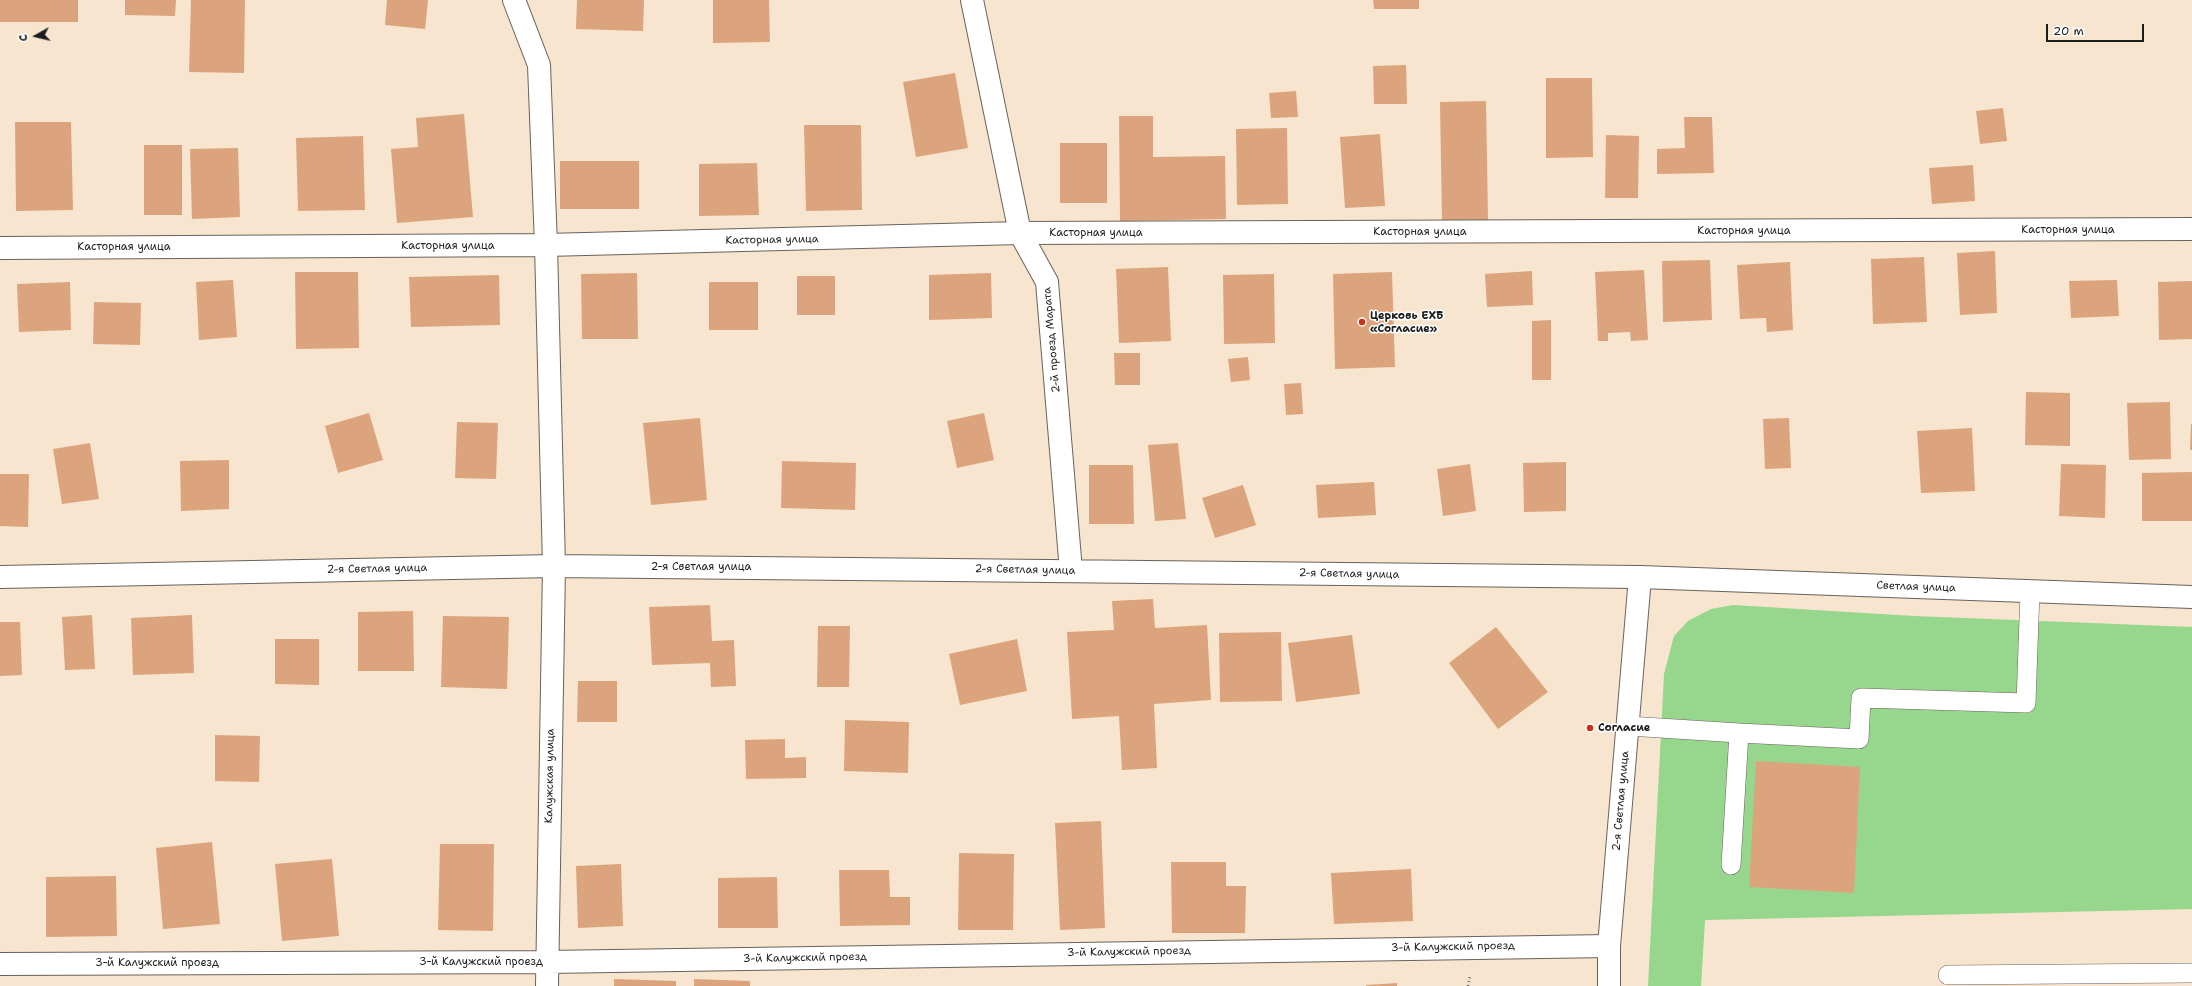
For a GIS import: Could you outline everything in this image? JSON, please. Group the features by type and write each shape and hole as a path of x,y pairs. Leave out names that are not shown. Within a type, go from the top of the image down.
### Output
{"street":[{"name":"Калужская улица","path":"514,0 539,65 546,245 554,566 547,986"},
{"name":"2-й проезд Марата","path":"972,0 1020,233 1047,282 1071,571"},
{"name":"Касторная улица","path":"0,248 546,245 1020,233 2192,229"},
{"name":"2-я Светлая улица","path":"0,576 554,566 1640,577 1609,946 1609,986"},
{"name":"Светлая улица","path":"1640,577 2192,597"},
{"name":"3-й Калужский проезд","path":"0,964 547,962 1609,946"}],"lane":[{"path":"1628,726 1859,739 1861,698 2026,703 2030,591"},
{"path":"1731,864 1739,733"},
{"path":"1948,975 2192,973"}],"green space":[{"path":"1733,605 1914,616 2192,627 2192,909 1705,920 1701,986 1648,986 1664,674 1674,636 1688,621 1711,609"}],"building":[{"path":"0,0 78,0 78,22 0,22"},
{"path":"125,0 176,0 175,16 125,15"},
{"path":"191,0 245,0 244,73 189,72"},
{"path":"387,0 428,0 425,29 385,25"},
{"path":"577,0 644,0 643,31 576,29"},
{"path":"713,0 769,0 770,42 713,43"},
{"path":"1373,0 1419,0 1419,9 1374,9"},
{"path":"1406,65 1407,104 1374,104 1373,66"},
{"path":"955,73 968,148 916,157 903,82"},
{"path":"1546,78 1592,78 1593,157 1546,158"},
{"path":"1296,91 1298,117 1271,118 1269,93"},
{"path":"1486,101 1488,220 1442,220 1440,102"},
{"path":"2003,108 2007,141 1980,144 1976,111"},
{"path":"464,114 473,217 397,223 391,149 418,147 416,118"},
{"path":"1119,116 1153,116 1153,157 1225,156 1226,219 1120,221"},
{"path":"1684,117 1712,117 1714,173 1657,174 1657,149 1685,148"},
{"path":"15,122 71,122 73,210 16,211"},
{"path":"804,125 861,125 862,210 806,211"},
{"path":"1287,128 1288,204 1237,205 1236,129"},
{"path":"1380,134 1385,206 1345,208 1340,137"},
{"path":"1606,135 1639,136 1638,198 1605,198"},
{"path":"363,136 365,210 298,211 296,138"},
{"path":"1060,143 1107,143 1107,203 1060,203"},
{"path":"144,145 182,145 182,215 144,215"},
{"path":"238,148 240,217 192,219 190,149"},
{"path":"560,161 639,161 639,209 560,209"},
{"path":"757,163 759,215 699,216 699,164"},
{"path":"1973,165 1975,201 1932,204 1929,168"},
{"path":"1995,251 1997,313 1960,315 1957,253"},
{"path":"1924,257 1927,322 1873,324 1871,259"},
{"path":"1710,260 1712,320 1663,322 1662,261"},
{"path":"1790,262 1793,330 1767,332 1766,318 1740,319 1737,265"},
{"path":"1168,267 1171,341 1119,343 1116,269"},
{"path":"1644,270 1648,340 1631,341 1630,332 1608,333 1608,341 1598,341 1595,272"},
{"path":"1532,271 1533,305 1487,307 1485,274"},
{"path":"295,272 358,272 359,348 296,349"},
{"path":"1392,272 1395,367 1335,369 1333,274"},
{"path":"637,273 638,339 582,339 581,274"},
{"path":"991,273 992,318 929,320 929,275"},
{"path":"1274,274 1275,343 1224,344 1223,275"},
{"path":"499,275 500,325 411,327 409,277"},
{"path":"797,276 835,276 835,315 797,315"},
{"path":"233,280 237,337 199,340 196,282"},
{"path":"2117,280 2119,316 2071,318 2069,281"},
{"path":"2192,281 2192,339 2159,340 2158,282"},
{"path":"70,282 71,330 19,332 17,284"},
{"path":"709,282 758,282 758,330 709,330"},
{"path":"94,302 141,303 140,345 93,344"},
{"path":"1551,320 1551,380 1532,380 1532,321"},
{"path":"1114,353 1140,353 1140,385 1115,385"},
{"path":"1248,357 1250,380 1231,382 1228,359"},
{"path":"1301,383 1303,414 1286,415 1284,384"},
{"path":"2026,392 2070,393 2070,446 2025,445"},
{"path":"2170,402 2171,459 2129,460 2127,403"},
{"path":"369,413 383,460 338,473 325,426"},
{"path":"984,413 994,460 957,468 947,421"},
{"path":"700,418 707,500 651,505 643,423"},
{"path":"1789,418 1791,468 1765,469 1763,419"},
{"path":"457,422 498,423 496,479 455,478"},
{"path":"2191,424 2192,450 2190,450"},
{"path":"1972,428 1975,491 1921,493 1917,431"},
{"path":"90,443 99,499 62,504 53,449"},
{"path":"1178,443 1186,519 1155,521 1148,445"},
{"path":"229,460 229,509 181,511 180,461"},
{"path":"782,461 856,463 855,510 781,508"},
{"path":"1566,462 1566,511 1524,512 1523,463"},
{"path":"1470,464 1476,511 1443,516 1437,469"},
{"path":"2061,464 2106,465 2105,518 2059,516"},
{"path":"1089,465 1133,465 1134,524 1089,524"},
{"path":"2192,472 2192,521 2142,521 2142,473"},
{"path":"0,474 29,474 28,527 0,526"},
{"path":"1374,482 1376,515 1318,518 1316,485"},
{"path":"1243,485 1256,525 1215,538 1202,498"},
{"path":"1153,599 1155,628 1207,625 1211,700 1154,704 1157,768 1122,770 1119,716 1072,719 1067,632 1114,630 1112,601"},
{"path":"710,605 712,641 734,640 736,686 711,687 710,663 652,665 649,607"},
{"path":"413,611 414,671 358,671 358,612"},
{"path":"92,615 95,669 65,670 62,617"},
{"path":"192,615 194,673 133,675 131,618"},
{"path":"443,616 509,617 507,689 441,687"},
{"path":"0,622 20,622 22,675 0,676"},
{"path":"818,626 850,626 849,687 817,687"},
{"path":"1496,627 1548,692 1498,729 1449,663"},
{"path":"1281,632 1282,701 1220,702 1219,633"},
{"path":"1352,635 1360,694 1296,702 1288,643"},
{"path":"275,639 319,639 319,685 275,684"},
{"path":"1017,639 1027,691 960,705 949,654"},
{"path":"578,681 617,681 617,722 577,722"},
{"path":"845,720 909,722 908,773 844,771"},
{"path":"215,735 260,736 259,782 215,781"},
{"path":"785,739 785,758 806,757 806,778 746,779 745,740"},
{"path":"1756,761 1860,767 1854,893 1749,887"},
{"path":"1101,821 1105,928 1060,930 1055,823"},
{"path":"212,842 220,924 163,929 156,848"},
{"path":"440,844 494,844 493,931 438,930"},
{"path":"959,853 1014,854 1013,930 958,930"},
{"path":"332,859 339,936 282,941 275,864"},
{"path":"1171,862 1226,862 1226,886 1246,886 1245,933 1172,933"},
{"path":"621,864 623,926 578,928 576,866"},
{"path":"1411,869 1413,921 1334,924 1331,873"},
{"path":"839,870 889,870 890,897 910,897 910,925 840,926"},
{"path":"116,876 117,936 46,937 46,877"},
{"path":"777,877 778,928 718,928 718,878"},
{"path":"614,979 676,981 676,986 614,986"},
{"path":"694,979 750,981 750,986 694,986"},
{"path":"1397,983 1397,986 1366,986 1366,985"}],"place":[{"name":"Церковь ЕХБ «Согласие»","path":"1362,322"},
{"name":"Согласие","path":"1590,728"}]}
